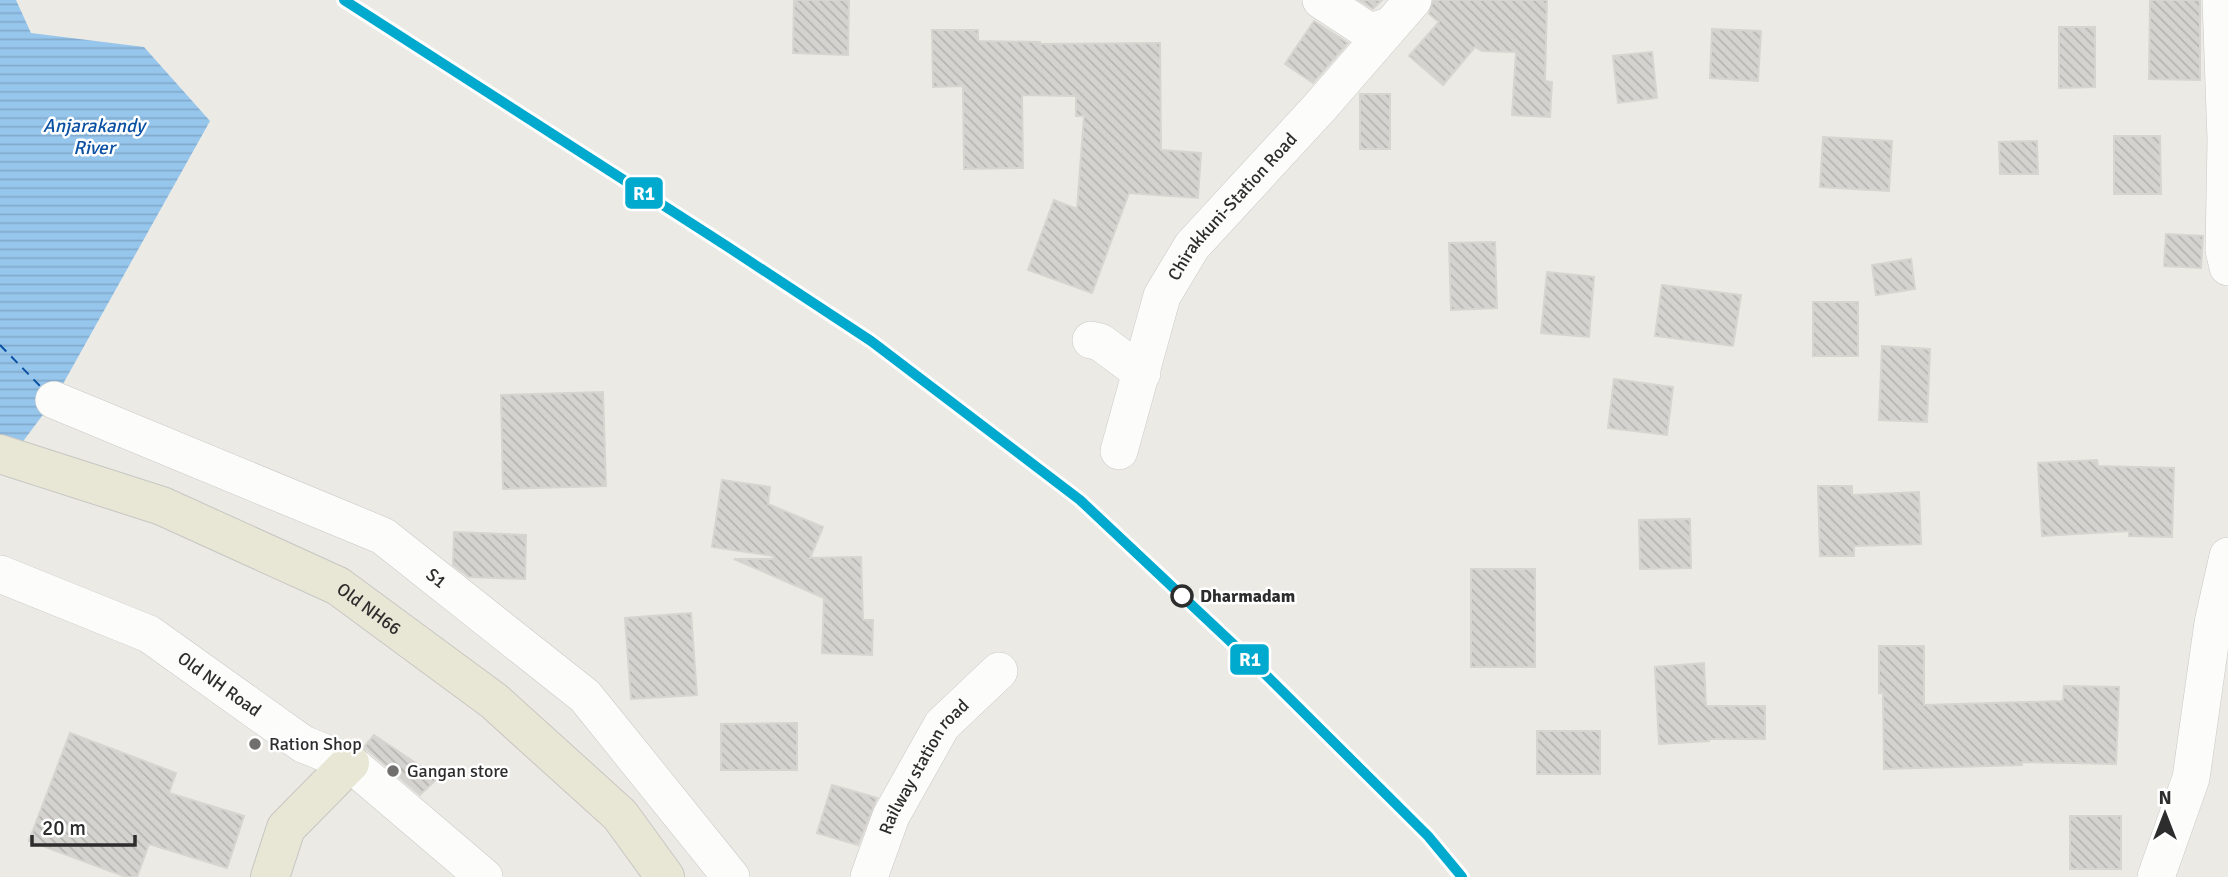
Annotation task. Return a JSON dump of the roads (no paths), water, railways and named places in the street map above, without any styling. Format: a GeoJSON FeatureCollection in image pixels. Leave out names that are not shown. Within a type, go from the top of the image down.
{"type":"FeatureCollection","features":[{"type":"Feature","properties":{"kind":"main road","name":"Old NH66"},"geometry":{"type":"LineString","coordinates":[[0,454],[162,506],[338,586],[494,701],[620,815],[665,877]]}},
{"type":"Feature","properties":{"kind":"main road"},"geometry":{"type":"LineString","coordinates":[[270,877],[286,828],[350,763]]}},
{"type":"Feature","properties":{"kind":"street"},"geometry":{"type":"LineString","coordinates":[[1321,0],[1370,32],[1401,13]]}},
{"type":"Feature","properties":{"kind":"street"},"geometry":{"type":"LineString","coordinates":[[2221,0],[2226,140],[2224,250],[2228,267]]}},
{"type":"Feature","properties":{"kind":"street","name":"Chirakkuni-Station Road"},"geometry":{"type":"LineString","coordinates":[[1119,451],[1162,296],[1192,246],[1320,107],[1401,13]]}},
{"type":"Feature","properties":{"kind":"street"},"geometry":{"type":"LineString","coordinates":[[1091,340],[1100,342],[1142,373]]}},
{"type":"Feature","properties":{"kind":"street","name":"S1"},"geometry":{"type":"LineString","coordinates":[[54,400],[383,536],[585,696],[732,877]]}},
{"type":"Feature","properties":{"kind":"street"},"geometry":{"type":"LineString","coordinates":[[2156,877],[2191,778],[2213,623],[2228,556]]}},
{"type":"Feature","properties":{"kind":"street","name":"Old NH Road"},"geometry":{"type":"LineString","coordinates":[[12,578],[149,634],[303,744],[350,763],[484,877]]}},
{"type":"Feature","properties":{"kind":"street","name":"Railway station road"},"geometry":{"type":"LineString","coordinates":[[869,877],[891,816],[942,724],[999,671]]}},
{"type":"Feature","properties":{"kind":"water","name":"Anjarakandy River"},"geometry":{"type":"Polygon","coordinates":[[[0,0],[16,0],[31,33],[144,47],[210,121],[54,400],[0,472],[0,0]]]}},
{"type":"Feature","properties":{"kind":"place","name":"Dharmadam"},"geometry":{"type":"Point","coordinates":[1182,596]}},
{"type":"Feature","properties":{"kind":"place","name":"Ration Shop"},"geometry":{"type":"Point","coordinates":[255,744]}},
{"type":"Feature","properties":{"kind":"place","name":"Gangan store"},"geometry":{"type":"Point","coordinates":[393,771]}}]}
